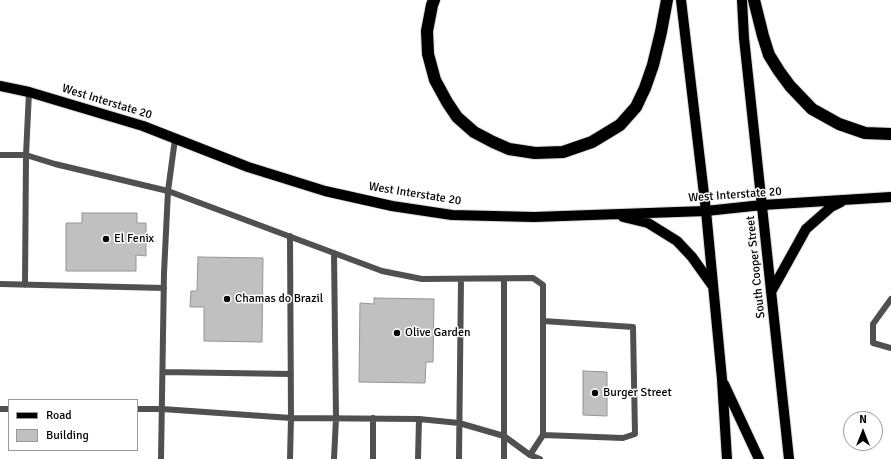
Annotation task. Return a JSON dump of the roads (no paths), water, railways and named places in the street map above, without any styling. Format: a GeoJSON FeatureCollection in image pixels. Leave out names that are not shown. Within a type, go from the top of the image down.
{"type":"FeatureCollection","features":[{"type":"Feature","properties":{"kind":"highway"},"geometry":{"type":"LineString","coordinates":[[434,0],[427,31],[428,54],[435,80],[457,117],[474,132],[493,142],[509,149],[535,153],[563,152],[592,142],[620,125],[636,107],[645,88],[653,65],[662,32],[667,0]]}},
{"type":"Feature","properties":{"kind":"highway"},"geometry":{"type":"LineString","coordinates":[[754,0],[769,55],[790,86],[812,109],[839,124],[865,133],[891,134]]}},
{"type":"Feature","properties":{"kind":"main road"},"geometry":{"type":"LineString","coordinates":[[681,0],[706,211],[722,379],[727,459]]}},
{"type":"Feature","properties":{"kind":"main road","name":"South Cooper Street"},"geometry":{"type":"LineString","coordinates":[[742,0],[744,38],[790,459]]}},
{"type":"Feature","properties":{"kind":"main road","name":"West Interstate 20"},"geometry":{"type":"LineString","coordinates":[[0,86],[29,92],[143,126],[248,166],[325,191],[392,206],[452,215],[534,217],[706,211],[762,205],[891,197]]}},
{"type":"Feature","properties":{"kind":"main road"},"geometry":{"type":"LineString","coordinates":[[771,292],[806,229],[831,207],[847,200]]}},
{"type":"Feature","properties":{"kind":"main road"},"geometry":{"type":"LineString","coordinates":[[609,214],[648,223],[677,241],[709,279],[713,289]]}},
{"type":"Feature","properties":{"kind":"main road"},"geometry":{"type":"LineString","coordinates":[[722,379],[759,459]]}},
{"type":"Feature","properties":{"kind":"lane"},"geometry":{"type":"LineString","coordinates":[[25,285],[26,155],[29,92]]}},
{"type":"Feature","properties":{"kind":"lane"},"geometry":{"type":"LineString","coordinates":[[161,459],[164,288],[168,191],[175,139]]}},
{"type":"Feature","properties":{"kind":"lane"},"geometry":{"type":"LineString","coordinates":[[0,155],[26,155],[55,164],[168,191],[382,271],[422,279],[533,278],[543,285],[543,435],[530,455]]}},
{"type":"Feature","properties":{"kind":"lane"},"geometry":{"type":"LineString","coordinates":[[290,236],[290,459]]}},
{"type":"Feature","properties":{"kind":"lane"},"geometry":{"type":"LineString","coordinates":[[334,253],[336,418],[334,459]]}},
{"type":"Feature","properties":{"kind":"lane"},"geometry":{"type":"LineString","coordinates":[[459,459],[461,279]]}},
{"type":"Feature","properties":{"kind":"lane"},"geometry":{"type":"LineString","coordinates":[[504,279],[504,459]]}},
{"type":"Feature","properties":{"kind":"lane"},"geometry":{"type":"LineString","coordinates":[[0,284],[164,288]]}},
{"type":"Feature","properties":{"kind":"lane"},"geometry":{"type":"LineString","coordinates":[[891,299],[873,324],[873,343],[891,348]]}},
{"type":"Feature","properties":{"kind":"lane"},"geometry":{"type":"LineString","coordinates":[[543,321],[633,327],[635,434],[623,438],[543,435]]}},
{"type":"Feature","properties":{"kind":"lane"},"geometry":{"type":"LineString","coordinates":[[163,372],[291,374]]}},
{"type":"Feature","properties":{"kind":"lane"},"geometry":{"type":"LineString","coordinates":[[138,409],[162,409],[291,418],[419,419],[459,423],[504,436],[530,455],[540,459]]}},
{"type":"Feature","properties":{"kind":"lane"},"geometry":{"type":"LineString","coordinates":[[373,418],[374,459]]}},
{"type":"Feature","properties":{"kind":"lane"},"geometry":{"type":"LineString","coordinates":[[418,459],[419,419]]}},
{"type":"Feature","properties":{"kind":"place","name":"El Fenix"},"geometry":{"type":"Point","coordinates":[106,239]}},
{"type":"Feature","properties":{"kind":"place","name":"Chamas do Brazil"},"geometry":{"type":"Point","coordinates":[227,299]}},
{"type":"Feature","properties":{"kind":"place","name":"Olive Garden"},"geometry":{"type":"Point","coordinates":[397,333]}},
{"type":"Feature","properties":{"kind":"place","name":"Burger Street"},"geometry":{"type":"Point","coordinates":[595,393]}}]}
